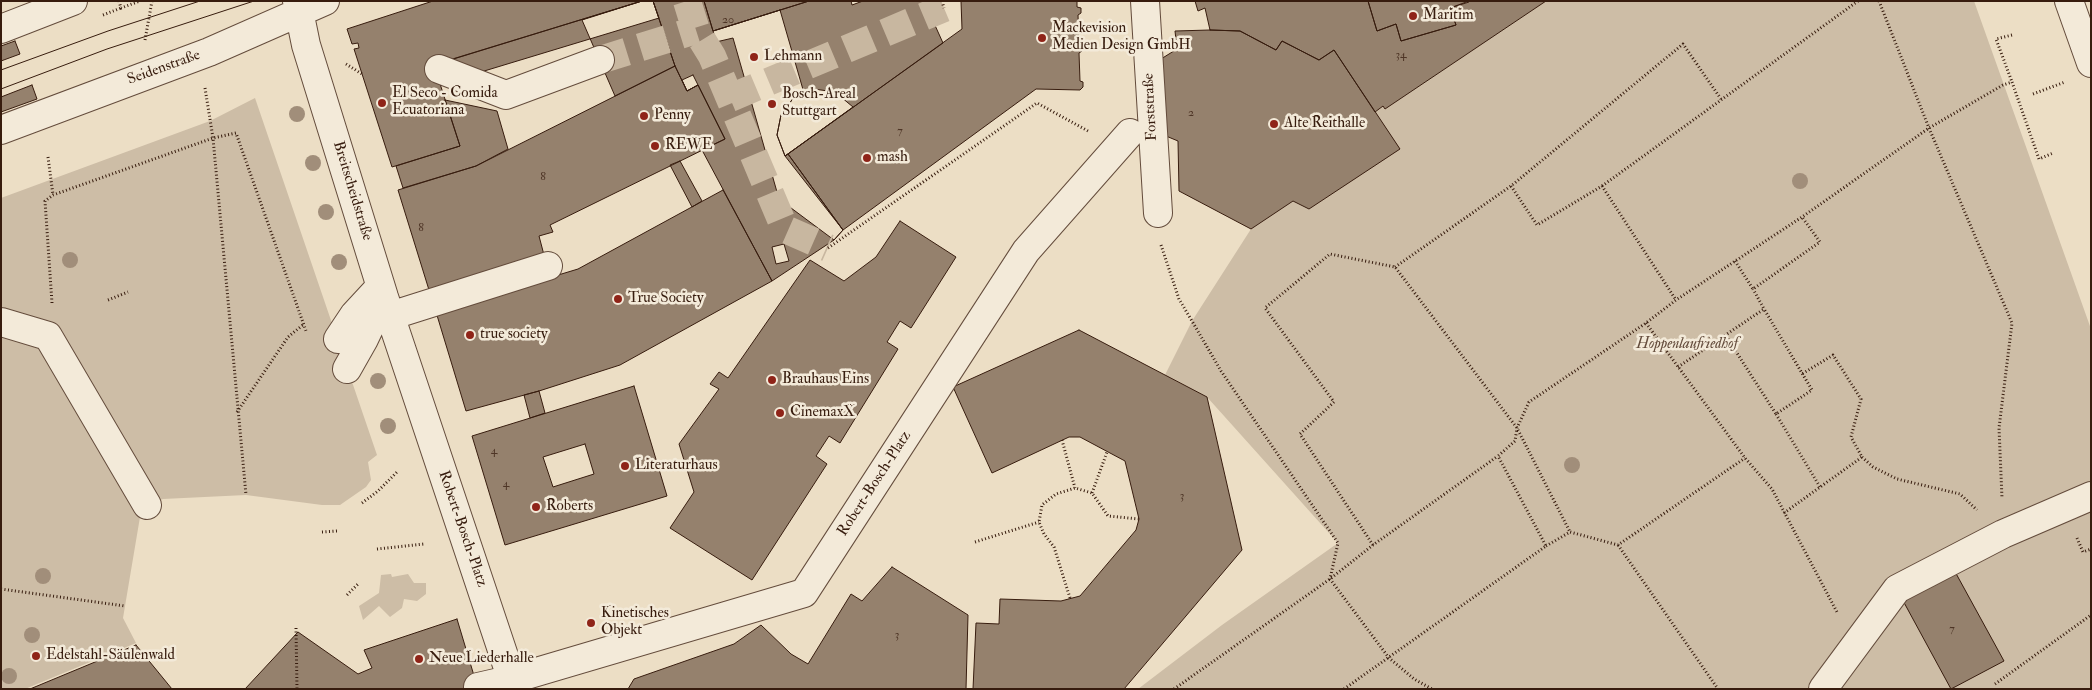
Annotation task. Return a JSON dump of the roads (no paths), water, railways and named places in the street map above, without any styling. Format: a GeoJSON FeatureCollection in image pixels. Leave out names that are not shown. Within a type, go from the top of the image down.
{"type":"FeatureCollection","features":[{"type":"Feature","properties":{"kind":"street"},"geometry":{"type":"LineString","coordinates":[[1,29],[73,1]]}},
{"type":"Feature","properties":{"kind":"street","name":"Seidenstraße"},"geometry":{"type":"LineString","coordinates":[[1,130],[209,52],[298,7],[325,1]]}},
{"type":"Feature","properties":{"kind":"street","name":"Forststraße"},"geometry":{"type":"LineString","coordinates":[[1145,1],[1158,213]]}},
{"type":"Feature","properties":{"kind":"street"},"geometry":{"type":"LineString","coordinates":[[2069,1],[2082,71]]}},
{"type":"Feature","properties":{"kind":"street","name":"Breitscheidstraße"},"geometry":{"type":"LineString","coordinates":[[298,7],[306,45],[411,379]]}},
{"type":"Feature","properties":{"kind":"street"},"geometry":{"type":"LineString","coordinates":[[439,69],[506,94],[600,60]]}},
{"type":"Feature","properties":{"kind":"street","name":"Robert-Bosch-Platz"},"geometry":{"type":"LineString","coordinates":[[478,687],[514,684],[804,594],[1026,251],[1124,141]]}},
{"type":"Feature","properties":{"kind":"street"},"geometry":{"type":"LineString","coordinates":[[341,339],[385,300],[548,266]]}},
{"type":"Feature","properties":{"kind":"street"},"geometry":{"type":"LineString","coordinates":[[1,322],[48,336],[147,505]]}},
{"type":"Feature","properties":{"kind":"street","name":"Robert-Bosch-Platz"},"geometry":{"type":"LineString","coordinates":[[411,379],[514,684]]}},
{"type":"Feature","properties":{"kind":"street"},"geometry":{"type":"LineString","coordinates":[[1823,689],[1897,588],[2004,534],[2091,496]]}},
{"type":"Feature","properties":{"kind":"tunnel"},"geometry":{"type":"LineString","coordinates":[[687,1],[696,30],[712,56],[785,229],[828,248]]}},
{"type":"Feature","properties":{"kind":"tunnel"},"geometry":{"type":"LineString","coordinates":[[730,98],[944,8]]}},
{"type":"Feature","properties":{"kind":"tunnel"},"geometry":{"type":"LineString","coordinates":[[600,60],[696,30]]}},
{"type":"Feature","properties":{"kind":"tram line"},"geometry":{"type":"LineString","coordinates":[[1,70],[108,31],[200,1]]}},
{"type":"Feature","properties":{"kind":"tram line"},"geometry":{"type":"LineString","coordinates":[[1,89],[107,49],[254,1]]}},
{"type":"Feature","properties":{"kind":"place","name":"Maritim"},"geometry":{"type":"Point","coordinates":[1413,16]}},
{"type":"Feature","properties":{"kind":"place","name":"Mackevision Medien Design GmbH"},"geometry":{"type":"Point","coordinates":[1042,38]}},
{"type":"Feature","properties":{"kind":"place","name":"Lehmann"},"geometry":{"type":"Point","coordinates":[754,57]}},
{"type":"Feature","properties":{"kind":"place","name":"El Seco - Comida Ecuatoriana"},"geometry":{"type":"Point","coordinates":[382,103]}},
{"type":"Feature","properties":{"kind":"place","name":"Bosch-Areal Stuttgart"},"geometry":{"type":"Point","coordinates":[772,104]}},
{"type":"Feature","properties":{"kind":"place","name":"Penny"},"geometry":{"type":"Point","coordinates":[644,116]}},
{"type":"Feature","properties":{"kind":"place","name":"Alte Reithalle"},"geometry":{"type":"Point","coordinates":[1274,124]}},
{"type":"Feature","properties":{"kind":"place","name":"REWE"},"geometry":{"type":"Point","coordinates":[655,146]}},
{"type":"Feature","properties":{"kind":"place","name":"mash"},"geometry":{"type":"Point","coordinates":[867,158]}},
{"type":"Feature","properties":{"kind":"place","name":"True Society"},"geometry":{"type":"Point","coordinates":[618,299]}},
{"type":"Feature","properties":{"kind":"place","name":"true society"},"geometry":{"type":"Point","coordinates":[470,335]}},
{"type":"Feature","properties":{"kind":"place","name":"Brauhaus Eins"},"geometry":{"type":"Point","coordinates":[772,380]}},
{"type":"Feature","properties":{"kind":"place","name":"CinemaxX"},"geometry":{"type":"Point","coordinates":[780,413]}},
{"type":"Feature","properties":{"kind":"place","name":"Literaturhaus"},"geometry":{"type":"Point","coordinates":[625,466]}},
{"type":"Feature","properties":{"kind":"place","name":"Roberts"},"geometry":{"type":"Point","coordinates":[536,507]}},
{"type":"Feature","properties":{"kind":"place","name":"Kinetisches Objekt"},"geometry":{"type":"Point","coordinates":[591,623]}},
{"type":"Feature","properties":{"kind":"place","name":"Edelstahl-Säulenwald"},"geometry":{"type":"Point","coordinates":[36,656]}},
{"type":"Feature","properties":{"kind":"place","name":"Neue Liederhalle"},"geometry":{"type":"Point","coordinates":[419,659]}},
{"type":"Feature","properties":{"kind":"park label","name":"Hoppenlaufriedhof"},"geometry":{"type":"Point","coordinates":[1687,345]}}]}
